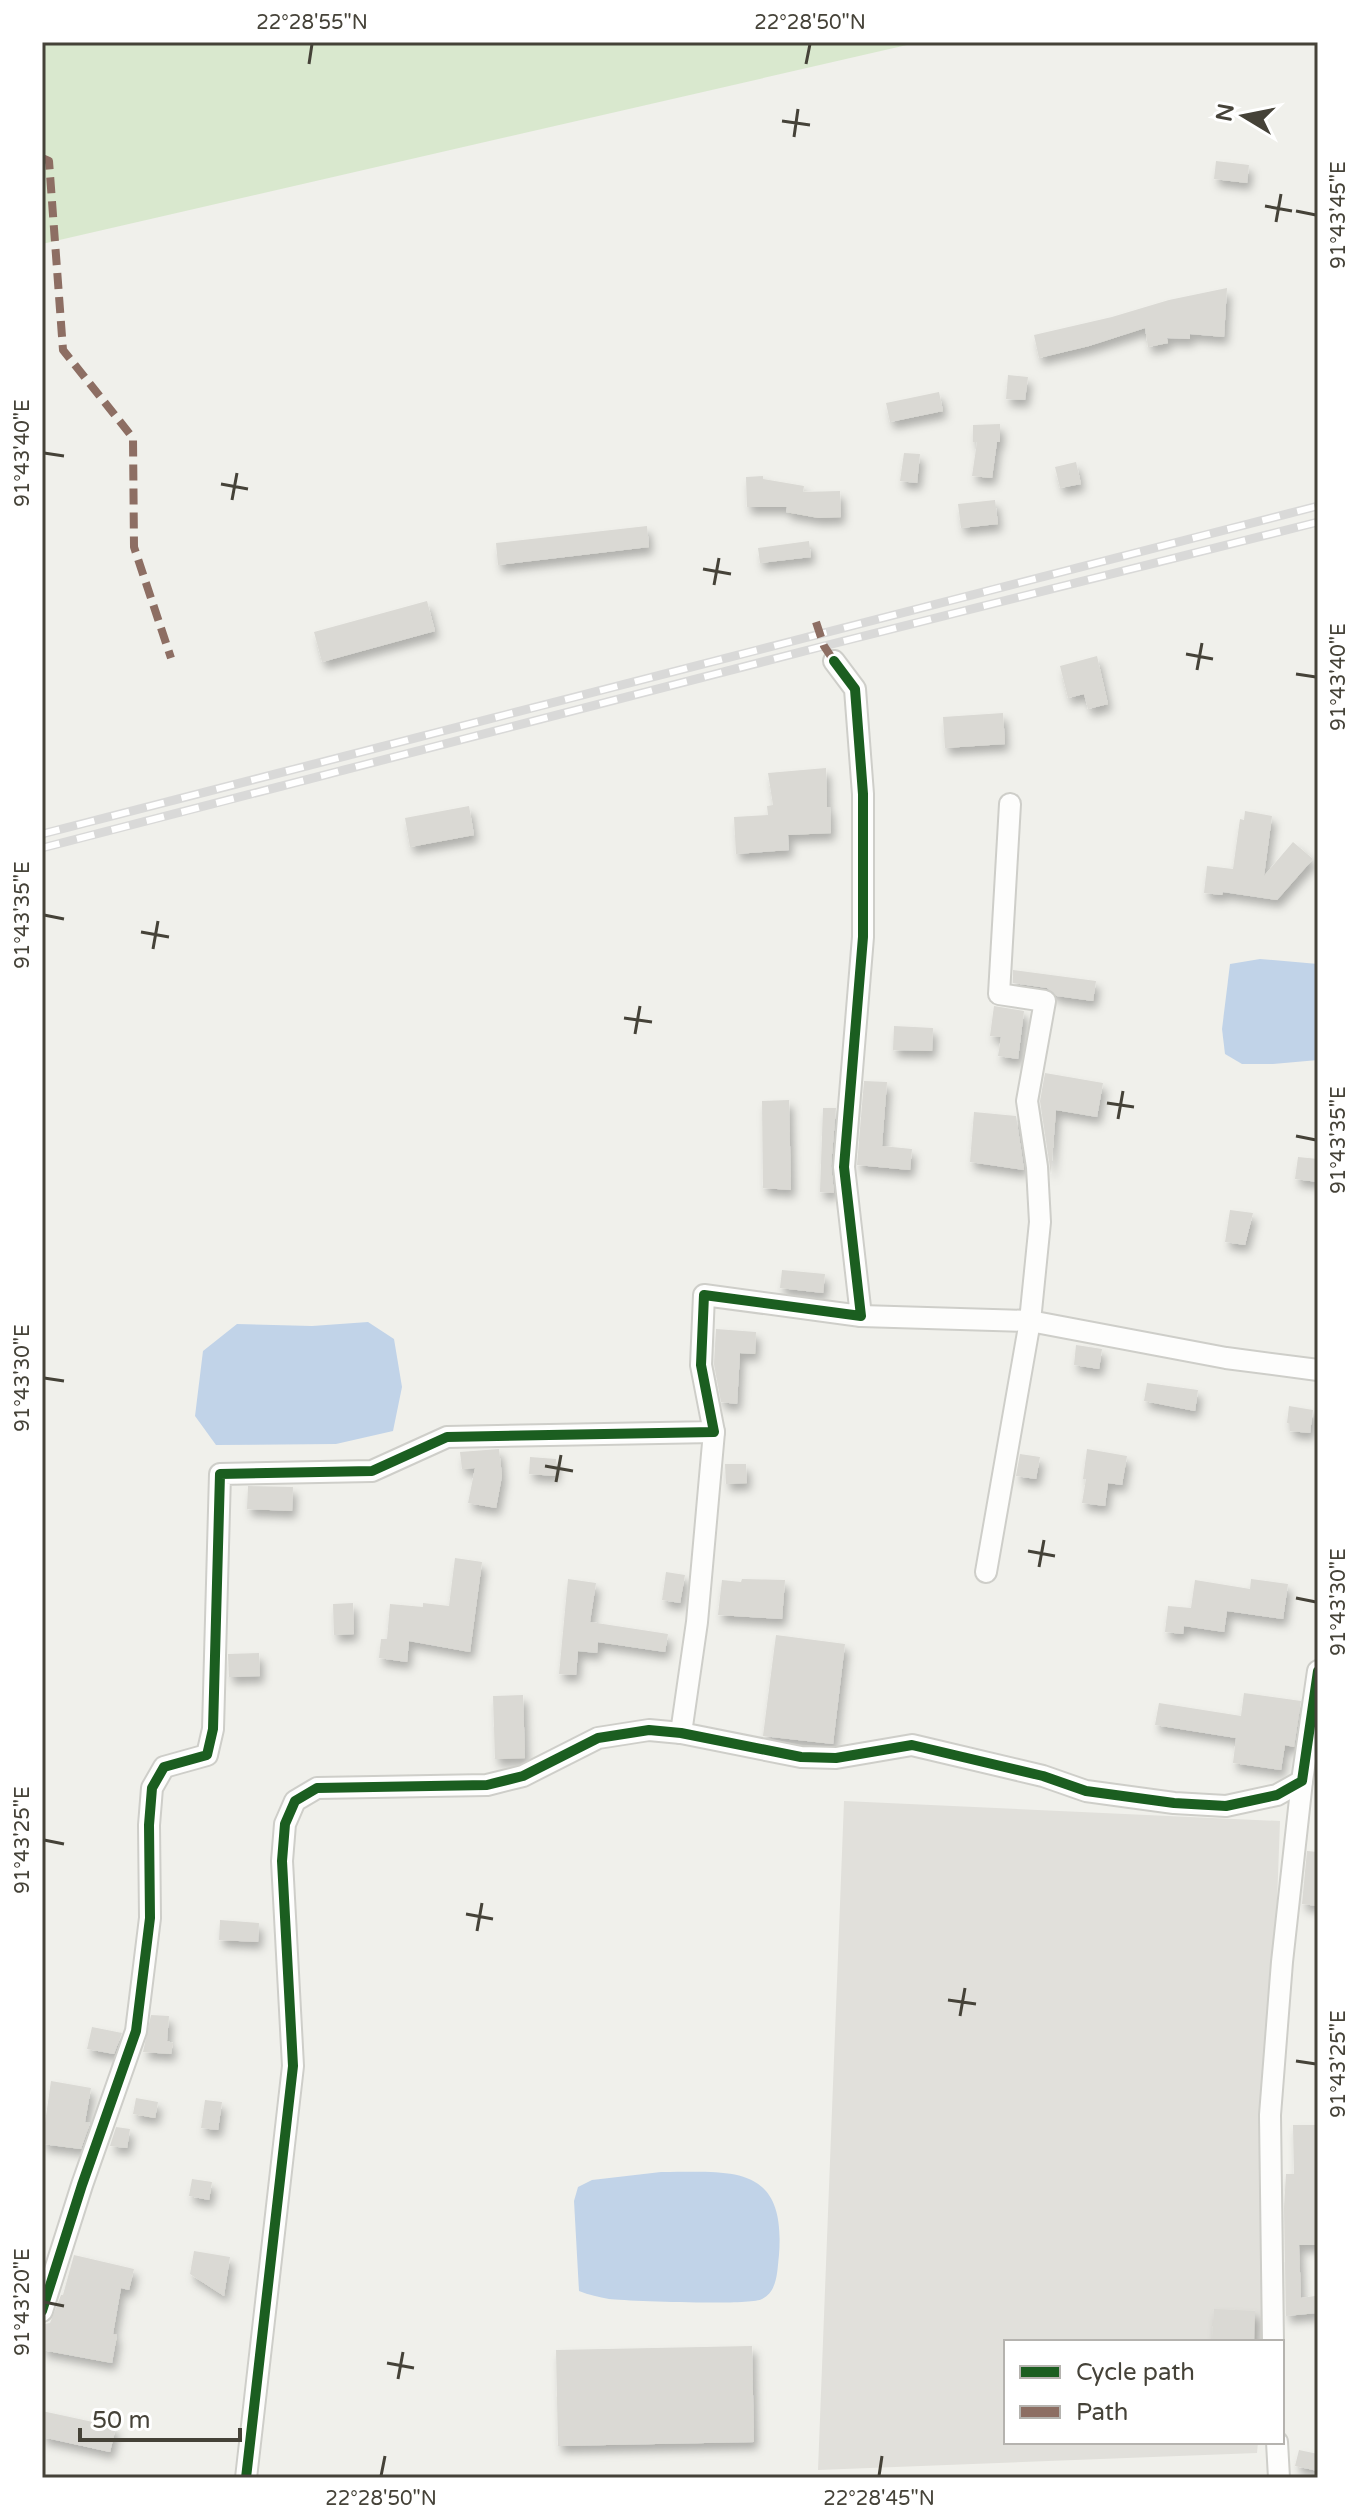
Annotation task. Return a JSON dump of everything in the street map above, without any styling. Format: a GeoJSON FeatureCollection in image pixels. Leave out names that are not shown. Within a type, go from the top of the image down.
{"type":"FeatureCollection","features":[{"type":"Feature","properties":{"kind":"street"},"geometry":{"type":"LineString","coordinates":[[834,661],[855,689],[863,794],[863,937],[844,1167],[861,1316]]}},
{"type":"Feature","properties":{"kind":"street"},"geometry":{"type":"LineString","coordinates":[[986,1572],[1030,1321],[1040,1222],[1037,1167],[1027,1101],[1045,1001],[999,994],[1010,804]]}},
{"type":"Feature","properties":{"kind":"street"},"geometry":{"type":"LineString","coordinates":[[681,1733],[697,1622],[714,1432],[701,1365],[704,1295],[861,1316],[1030,1321],[1226,1358],[1318,1370]]}},
{"type":"Feature","properties":{"kind":"street"},"geometry":{"type":"LineString","coordinates":[[42,2311],[136,2031],[150,1918],[149,1825],[152,1788],[164,1767],[207,1755],[213,1729],[220,1474],[372,1471],[447,1437],[714,1432]]}},
{"type":"Feature","properties":{"kind":"street"},"geometry":{"type":"LineString","coordinates":[[1273,2340],[1270,2115],[1285,1934],[1318,1671]]}},
{"type":"Feature","properties":{"kind":"street"},"geometry":{"type":"LineString","coordinates":[[246,2478],[293,2066],[282,1861],[285,1824],[295,1801],[317,1788],[487,1785],[523,1776],[598,1738],[649,1730],[681,1733],[801,1757],[836,1758],[912,1745],[1043,1776],[1086,1791],[1174,1803],[1226,1806],[1277,1795],[1302,1781]]}},
{"type":"Feature","properties":{"kind":"street"},"geometry":{"type":"LineString","coordinates":[[1277,2444],[1279,2478]]}},
{"type":"Feature","properties":{"kind":"shaded area"},"geometry":{"type":"Polygon","coordinates":[[[844,1801],[1280,1821],[1261,2340],[1004,2340],[1004,2444],[1258,2444],[1257,2453],[818,2470],[844,1801]]]}},
{"type":"Feature","properties":{"kind":"green space"},"geometry":{"type":"Polygon","coordinates":[[[42,42],[920,42],[42,244],[42,42]]]}},
{"type":"Feature","properties":{"kind":"water"},"geometry":{"type":"Polygon","coordinates":[[[1260,959],[1318,964],[1318,1060],[1242,1064],[1225,1054],[1222,1029],[1230,964],[1260,959]]]}},
{"type":"Feature","properties":{"kind":"water"},"geometry":{"type":"Polygon","coordinates":[[[368,1322],[394,1339],[402,1387],[393,1431],[336,1444],[216,1445],[195,1416],[203,1351],[237,1324],[312,1326],[368,1322]]]}},
{"type":"Feature","properties":{"kind":"water"},"geometry":{"type":"Polygon","coordinates":[[[661,2172],[731,2174],[749,2179],[763,2188],[774,2203],[779,2225],[777,2274],[774,2286],[767,2295],[753,2301],[688,2302],[609,2299],[579,2291],[574,2201],[578,2187],[592,2180],[661,2172]]]}},
{"type":"Feature","properties":{"kind":"building"},"geometry":{"type":"Polygon","coordinates":[[[1216,161],[1249,165],[1247,183],[1214,179],[1216,161]]]}},
{"type":"Feature","properties":{"kind":"building"},"geometry":{"type":"Polygon","coordinates":[[[1227,288],[1224,337],[1190,334],[1190,339],[1167,338],[1168,343],[1148,347],[1145,328],[1039,358],[1034,335],[1227,288]]]}},
{"type":"Feature","properties":{"kind":"building"},"geometry":{"type":"Polygon","coordinates":[[[1008,375],[1028,377],[1025,400],[1006,399],[1008,375]]]}},
{"type":"Feature","properties":{"kind":"building"},"geometry":{"type":"Polygon","coordinates":[[[939,392],[943,411],[890,422],[886,403],[939,392]]]}},
{"type":"Feature","properties":{"kind":"building"},"geometry":{"type":"Polygon","coordinates":[[[1000,424],[1000,442],[997,442],[992,478],[972,476],[977,442],[973,442],[973,425],[1000,424]]]}},
{"type":"Feature","properties":{"kind":"building"},"geometry":{"type":"Polygon","coordinates":[[[904,453],[920,454],[917,483],[900,481],[904,453]]]}},
{"type":"Feature","properties":{"kind":"building"},"geometry":{"type":"Polygon","coordinates":[[[1076,462],[1081,484],[1060,488],[1055,467],[1076,462]]]}},
{"type":"Feature","properties":{"kind":"building"},"geometry":{"type":"Polygon","coordinates":[[[763,476],[763,479],[804,486],[803,492],[840,491],[841,517],[819,518],[786,512],[787,507],[747,507],[746,477],[763,476]]]}},
{"type":"Feature","properties":{"kind":"building"},"geometry":{"type":"Polygon","coordinates":[[[995,500],[998,524],[961,528],[958,504],[995,500]]]}},
{"type":"Feature","properties":{"kind":"building"},"geometry":{"type":"Polygon","coordinates":[[[647,526],[649,547],[498,565],[496,543],[647,526]]]}},
{"type":"Feature","properties":{"kind":"building"},"geometry":{"type":"Polygon","coordinates":[[[809,541],[811,557],[760,563],[758,548],[809,541]]]}},
{"type":"Feature","properties":{"kind":"building"},"geometry":{"type":"Polygon","coordinates":[[[427,601],[435,631],[322,662],[314,632],[427,601]]]}},
{"type":"Feature","properties":{"kind":"building"},"geometry":{"type":"Polygon","coordinates":[[[1097,656],[1108,704],[1088,709],[1084,694],[1068,698],[1060,666],[1097,656]]]}},
{"type":"Feature","properties":{"kind":"building"},"geometry":{"type":"Polygon","coordinates":[[[1003,713],[1005,744],[945,748],[943,717],[1003,713]]]}},
{"type":"Feature","properties":{"kind":"building"},"geometry":{"type":"Polygon","coordinates":[[[826,768],[831,833],[788,835],[789,850],[736,854],[734,817],[768,815],[767,806],[773,805],[768,773],[826,768]]]}},
{"type":"Feature","properties":{"kind":"building"},"geometry":{"type":"Polygon","coordinates":[[[469,806],[474,835],[410,847],[405,818],[469,806]]]}},
{"type":"Feature","properties":{"kind":"building"},"geometry":{"type":"Polygon","coordinates":[[[1245,811],[1272,816],[1264,876],[1293,842],[1313,859],[1277,900],[1223,892],[1222,895],[1204,893],[1207,866],[1233,869],[1240,819],[1244,820],[1245,811]]]}},
{"type":"Feature","properties":{"kind":"building"},"geometry":{"type":"Polygon","coordinates":[[[1013,970],[1096,981],[1093,1001],[1057,996],[1047,988],[1013,983],[1013,970]]]}},
{"type":"Feature","properties":{"kind":"building"},"geometry":{"type":"Polygon","coordinates":[[[994,1006],[1024,1011],[1018,1059],[998,1056],[1001,1037],[990,1036],[994,1006]]]}},
{"type":"Feature","properties":{"kind":"building"},"geometry":{"type":"Polygon","coordinates":[[[894,1026],[933,1028],[932,1051],[893,1050],[894,1026]]]}},
{"type":"Feature","properties":{"kind":"building"},"geometry":{"type":"Polygon","coordinates":[[[1045,1073],[1103,1083],[1097,1117],[1056,1110],[1051,1174],[1040,1101],[1045,1073]]]}},
{"type":"Feature","properties":{"kind":"building"},"geometry":{"type":"Polygon","coordinates":[[[864,1081],[887,1082],[882,1146],[912,1149],[910,1170],[857,1165],[864,1081]]]}},
{"type":"Feature","properties":{"kind":"building"},"geometry":{"type":"Polygon","coordinates":[[[789,1100],[791,1190],[763,1188],[762,1101],[789,1100]]]}},
{"type":"Feature","properties":{"kind":"building"},"geometry":{"type":"Polygon","coordinates":[[[823,1108],[836,1108],[831,1166],[834,1193],[820,1192],[823,1108]]]}},
{"type":"Feature","properties":{"kind":"building"},"geometry":{"type":"Polygon","coordinates":[[[974,1112],[1016,1116],[1024,1170],[970,1162],[974,1112]]]}},
{"type":"Feature","properties":{"kind":"building"},"geometry":{"type":"Polygon","coordinates":[[[1298,1157],[1318,1159],[1318,1182],[1295,1179],[1298,1157]]]}},
{"type":"Feature","properties":{"kind":"building"},"geometry":{"type":"Polygon","coordinates":[[[1230,1210],[1253,1213],[1245,1245],[1225,1242],[1230,1210]]]}},
{"type":"Feature","properties":{"kind":"building"},"geometry":{"type":"Polygon","coordinates":[[[782,1270],[825,1274],[823,1293],[780,1288],[782,1270]]]}},
{"type":"Feature","properties":{"kind":"building"},"geometry":{"type":"Polygon","coordinates":[[[716,1329],[756,1332],[755,1354],[740,1353],[737,1404],[721,1402],[714,1364],[716,1329]]]}},
{"type":"Feature","properties":{"kind":"building"},"geometry":{"type":"Polygon","coordinates":[[[1076,1345],[1102,1349],[1099,1369],[1074,1365],[1076,1345]]]}},
{"type":"Feature","properties":{"kind":"building"},"geometry":{"type":"Polygon","coordinates":[[[1147,1383],[1198,1390],[1195,1411],[1144,1401],[1147,1383]]]}},
{"type":"Feature","properties":{"kind":"building"},"geometry":{"type":"Polygon","coordinates":[[[1289,1406],[1313,1410],[1310,1433],[1290,1431],[1290,1424],[1287,1423],[1289,1406]]]}},
{"type":"Feature","properties":{"kind":"building"},"geometry":{"type":"Polygon","coordinates":[[[499,1449],[502,1476],[496,1508],[468,1503],[475,1468],[462,1469],[460,1452],[499,1449]]]}},
{"type":"Feature","properties":{"kind":"building"},"geometry":{"type":"Polygon","coordinates":[[[1087,1449],[1127,1456],[1122,1485],[1108,1483],[1105,1506],[1082,1503],[1087,1449]]]}},
{"type":"Feature","properties":{"kind":"building"},"geometry":{"type":"Polygon","coordinates":[[[1020,1454],[1040,1457],[1036,1479],[1016,1476],[1020,1454]]]}},
{"type":"Feature","properties":{"kind":"building"},"geometry":{"type":"Polygon","coordinates":[[[530,1457],[556,1459],[555,1476],[529,1474],[530,1457]]]}},
{"type":"Feature","properties":{"kind":"building"},"geometry":{"type":"Polygon","coordinates":[[[725,1464],[746,1464],[747,1483],[726,1484],[725,1464]]]}},
{"type":"Feature","properties":{"kind":"building"},"geometry":{"type":"Polygon","coordinates":[[[248,1486],[293,1487],[292,1511],[247,1509],[248,1486]]]}},
{"type":"Feature","properties":{"kind":"building"},"geometry":{"type":"Polygon","coordinates":[[[455,1558],[482,1562],[470,1652],[409,1641],[407,1662],[379,1658],[381,1639],[387,1639],[390,1604],[449,1606],[455,1558]]]}},
{"type":"Feature","properties":{"kind":"building"},"geometry":{"type":"Polygon","coordinates":[[[666,1572],[685,1575],[680,1603],[662,1600],[666,1572]]]}},
{"type":"Feature","properties":{"kind":"building"},"geometry":{"type":"Polygon","coordinates":[[[568,1579],[596,1583],[590,1622],[668,1634],[665,1652],[598,1642],[597,1653],[578,1651],[576,1675],[559,1674],[568,1579]]]}},
{"type":"Feature","properties":{"kind":"building"},"geometry":{"type":"Polygon","coordinates":[[[742,1579],[785,1580],[782,1619],[718,1615],[722,1580],[741,1582],[742,1579]]]}},
{"type":"Feature","properties":{"kind":"building"},"geometry":{"type":"Polygon","coordinates":[[[1251,1579],[1288,1584],[1283,1619],[1227,1611],[1224,1632],[1184,1626],[1183,1634],[1165,1632],[1168,1606],[1191,1608],[1195,1580],[1250,1589],[1251,1579]]]}},
{"type":"Feature","properties":{"kind":"building"},"geometry":{"type":"Polygon","coordinates":[[[353,1603],[354,1634],[334,1635],[333,1604],[353,1603]]]}},
{"type":"Feature","properties":{"kind":"building"},"geometry":{"type":"Polygon","coordinates":[[[776,1635],[845,1644],[833,1744],[763,1736],[776,1635]]]}},
{"type":"Feature","properties":{"kind":"building"},"geometry":{"type":"Polygon","coordinates":[[[259,1653],[260,1676],[229,1677],[228,1654],[259,1653]]]}},
{"type":"Feature","properties":{"kind":"building"},"geometry":{"type":"Polygon","coordinates":[[[1244,1693],[1301,1701],[1294,1747],[1285,1745],[1281,1770],[1233,1763],[1236,1738],[1155,1725],[1159,1703],[1241,1716],[1244,1693]]]}},
{"type":"Feature","properties":{"kind":"building"},"geometry":{"type":"Polygon","coordinates":[[[523,1695],[525,1758],[495,1759],[493,1696],[523,1695]]]}},
{"type":"Feature","properties":{"kind":"building"},"geometry":{"type":"Polygon","coordinates":[[[1307,1851],[1318,1852],[1318,1906],[1302,1904],[1307,1851]]]}},
{"type":"Feature","properties":{"kind":"building"},"geometry":{"type":"Polygon","coordinates":[[[220,1920],[259,1923],[258,1942],[219,1940],[220,1920]]]}},
{"type":"Feature","properties":{"kind":"building"},"geometry":{"type":"Polygon","coordinates":[[[151,2015],[169,2016],[167,2041],[173,2043],[171,2054],[143,2052],[151,2015]]]}},
{"type":"Feature","properties":{"kind":"building"},"geometry":{"type":"Polygon","coordinates":[[[92,2027],[122,2033],[114,2054],[87,2049],[92,2027]]]}},
{"type":"Feature","properties":{"kind":"building"},"geometry":{"type":"Polygon","coordinates":[[[51,2081],[91,2088],[85,2122],[90,2123],[81,2149],[42,2144],[51,2081]]]}},
{"type":"Feature","properties":{"kind":"building"},"geometry":{"type":"Polygon","coordinates":[[[136,2098],[158,2102],[155,2118],[133,2114],[136,2098]]]}},
{"type":"Feature","properties":{"kind":"building"},"geometry":{"type":"Polygon","coordinates":[[[205,2100],[222,2102],[218,2130],[201,2128],[205,2100]]]}},
{"type":"Feature","properties":{"kind":"building"},"geometry":{"type":"Polygon","coordinates":[[[1293,2125],[1318,2125],[1318,2245],[1299,2245],[1301,2298],[1315,2296],[1317,2313],[1286,2316],[1284,2208],[1286,2174],[1294,2174],[1293,2125]]]}},
{"type":"Feature","properties":{"kind":"building"},"geometry":{"type":"Polygon","coordinates":[[[116,2127],[130,2129],[127,2148],[110,2146],[116,2127]]]}},
{"type":"Feature","properties":{"kind":"building"},"geometry":{"type":"Polygon","coordinates":[[[192,2179],[212,2182],[209,2200],[189,2196],[192,2179]]]}},
{"type":"Feature","properties":{"kind":"building"},"geometry":{"type":"Polygon","coordinates":[[[194,2251],[230,2257],[224,2296],[190,2274],[194,2251]]]}},
{"type":"Feature","properties":{"kind":"building"},"geometry":{"type":"Polygon","coordinates":[[[74,2255],[134,2269],[129,2290],[121,2288],[113,2334],[117,2335],[112,2363],[42,2350],[44,2324],[50,2323],[63,2295],[74,2255]]]}},
{"type":"Feature","properties":{"kind":"building"},"geometry":{"type":"Polygon","coordinates":[[[1214,2309],[1255,2311],[1254,2340],[1212,2340],[1214,2309]]]}},
{"type":"Feature","properties":{"kind":"building"},"geometry":{"type":"Polygon","coordinates":[[[752,2346],[754,2442],[558,2446],[556,2350],[752,2346]]]}},
{"type":"Feature","properties":{"kind":"building"},"geometry":{"type":"Polygon","coordinates":[[[42,2411],[116,2427],[110,2452],[42,2437],[42,2411]]]}},
{"type":"Feature","properties":{"kind":"building"},"geometry":{"type":"Polygon","coordinates":[[[1299,2450],[1318,2454],[1318,2471],[1295,2466],[1299,2450]]]}},
{"type":"Feature","properties":{"kind":"railway"},"geometry":{"type":"LineString","coordinates":[[42,834],[1318,506]]}},
{"type":"Feature","properties":{"kind":"railway"},"geometry":{"type":"LineString","coordinates":[[42,848],[1318,522]]}},
{"type":"Feature","properties":{"kind":"marked path"},"geometry":{"type":"LineString","coordinates":[[42,158],[49,161],[63,350],[133,438],[134,547],[171,658]]}},
{"type":"Feature","properties":{"kind":"marked path"},"geometry":{"type":"LineString","coordinates":[[816,622],[824,646],[834,661]]}},
{"type":"Feature","properties":{"kind":"cycle path"},"geometry":{"type":"LineString","coordinates":[[42,2311],[136,2031],[150,1918],[149,1825],[152,1788],[164,1767],[207,1755],[213,1729],[220,1474],[372,1471],[447,1437],[714,1432],[701,1365],[704,1295],[861,1316],[844,1167],[863,937],[863,794],[855,689],[834,661]]}},
{"type":"Feature","properties":{"kind":"cycle path"},"geometry":{"type":"LineString","coordinates":[[246,2478],[293,2066],[282,1861],[285,1824],[295,1801],[317,1788],[487,1785],[523,1776],[598,1738],[649,1730],[681,1733],[801,1757],[836,1758],[912,1745],[1043,1776],[1086,1791],[1174,1803],[1226,1806],[1277,1795],[1302,1781],[1318,1671]]}}]}
